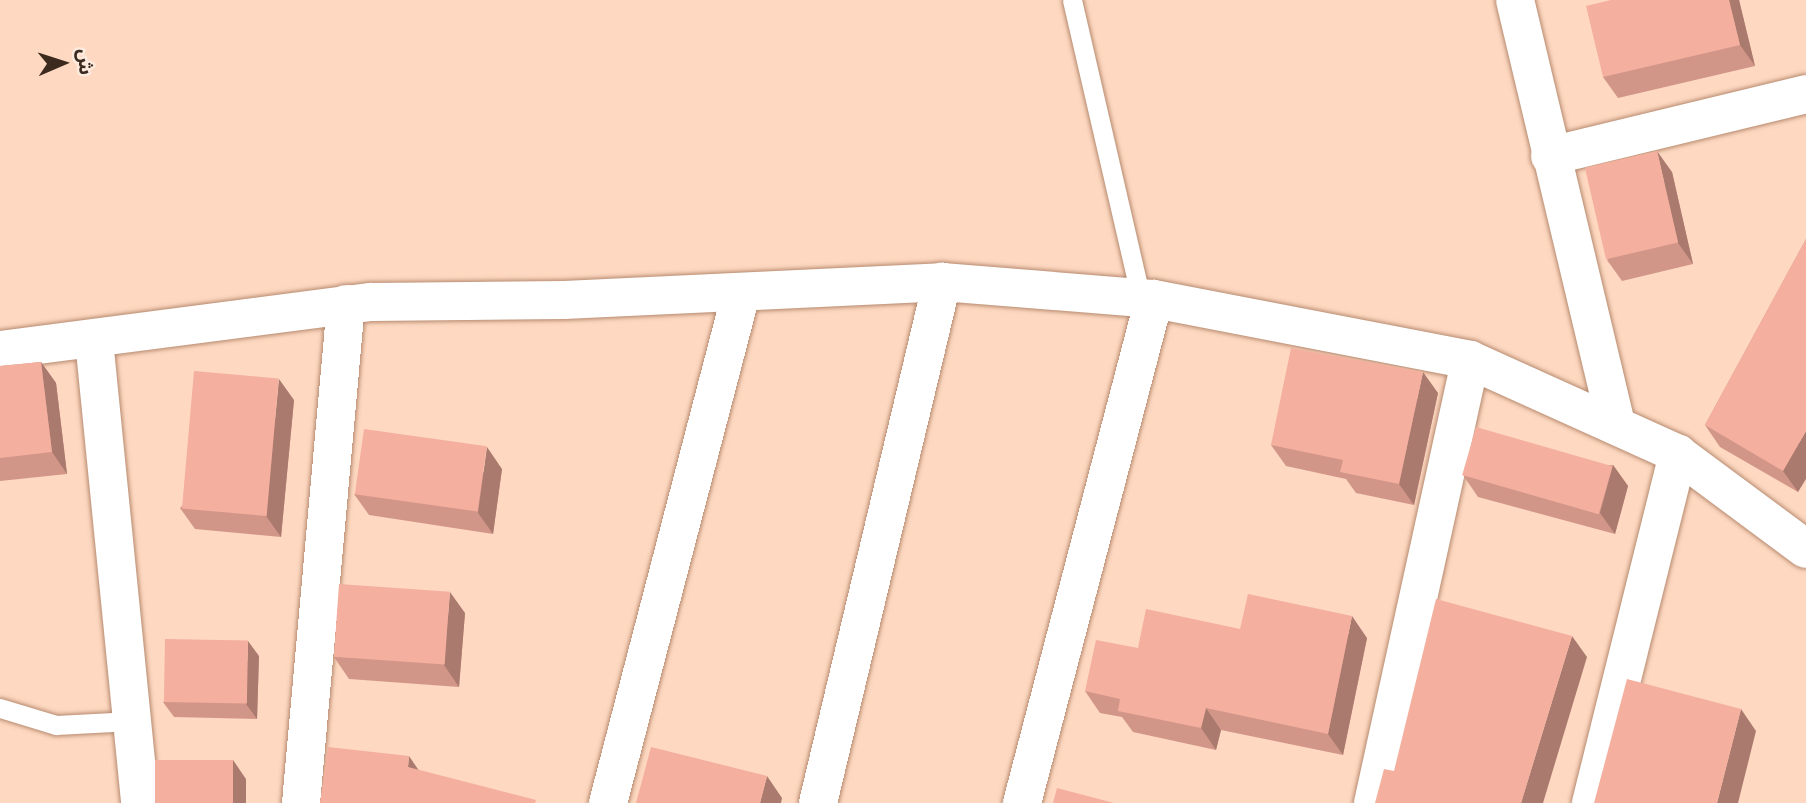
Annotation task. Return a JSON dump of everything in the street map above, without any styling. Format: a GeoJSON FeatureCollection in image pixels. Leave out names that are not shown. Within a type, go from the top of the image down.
{"type":"FeatureCollection","features":[{"type":"Feature","properties":{"kind":"street"},"geometry":{"type":"LineString","coordinates":[[1515,0],[1615,420]]}},
{"type":"Feature","properties":{"kind":"street"},"geometry":{"type":"LineString","coordinates":[[1550,156],[1806,94]]}},
{"type":"Feature","properties":{"kind":"street"},"geometry":{"type":"LineString","coordinates":[[818,803],[942,282]]}},
{"type":"Feature","properties":{"kind":"street"},"geometry":{"type":"LineString","coordinates":[[0,350],[94,340],[346,304],[741,294],[942,282],[1147,298],[1470,360],[1615,420],[1678,454],[1806,549]]}},
{"type":"Feature","properties":{"kind":"street"},"geometry":{"type":"LineString","coordinates":[[608,803],[741,294]]}},
{"type":"Feature","properties":{"kind":"street"},"geometry":{"type":"LineString","coordinates":[[1022,803],[1147,298]]}},
{"type":"Feature","properties":{"kind":"street"},"geometry":{"type":"LineString","coordinates":[[302,803],[346,304]]}},
{"type":"Feature","properties":{"kind":"street"},"geometry":{"type":"LineString","coordinates":[[94,340],[140,803]]}},
{"type":"Feature","properties":{"kind":"street"},"geometry":{"type":"LineString","coordinates":[[1373,803],[1470,360]]}},
{"type":"Feature","properties":{"kind":"street"},"geometry":{"type":"LineString","coordinates":[[1591,803],[1678,454]]}},
{"type":"Feature","properties":{"kind":"lane"},"geometry":{"type":"LineString","coordinates":[[1072,0],[1147,298]]}},
{"type":"Feature","properties":{"kind":"lane"},"geometry":{"type":"LineString","coordinates":[[0,708],[56,725],[132,721]]}},
{"type":"Feature","properties":{"kind":"building"},"geometry":{"type":"Polygon","coordinates":[[[1611,0],[1729,0],[1740,45],[1603,77],[1586,6],[1611,0]]]}},
{"type":"Feature","properties":{"kind":"building"},"geometry":{"type":"Polygon","coordinates":[[[1657,151],[1678,243],[1606,259],[1585,168],[1657,151]]]}},
{"type":"Feature","properties":{"kind":"building"},"geometry":{"type":"Polygon","coordinates":[[[1806,239],[1806,431],[1783,471],[1705,425],[1806,239]]]}},
{"type":"Feature","properties":{"kind":"building"},"geometry":{"type":"Polygon","coordinates":[[[1291,348],[1423,372],[1399,484],[1340,472],[1343,460],[1271,445],[1291,348]]]}},
{"type":"Feature","properties":{"kind":"building"},"geometry":{"type":"Polygon","coordinates":[[[41,362],[52,452],[0,458],[0,366],[41,362]]]}},
{"type":"Feature","properties":{"kind":"building"},"geometry":{"type":"Polygon","coordinates":[[[194,371],[279,378],[267,516],[182,508],[194,371]]]}},
{"type":"Feature","properties":{"kind":"building"},"geometry":{"type":"Polygon","coordinates":[[[1476,427],[1612,466],[1599,514],[1462,475],[1476,427]]]}},
{"type":"Feature","properties":{"kind":"building"},"geometry":{"type":"Polygon","coordinates":[[[364,429],[487,446],[478,512],[355,494],[364,429]]]}},
{"type":"Feature","properties":{"kind":"building"},"geometry":{"type":"Polygon","coordinates":[[[339,584],[450,592],[445,665],[334,657],[339,584]]]}},
{"type":"Feature","properties":{"kind":"building"},"geometry":{"type":"Polygon","coordinates":[[[1248,594],[1352,616],[1328,734],[1206,708],[1201,728],[1118,711],[1120,699],[1085,691],[1096,640],[1138,648],[1146,609],[1240,629],[1248,594]]]}},
{"type":"Feature","properties":{"kind":"building"},"geometry":{"type":"Polygon","coordinates":[[[1436,599],[1572,636],[1521,803],[1375,803],[1384,769],[1394,771],[1436,599]]]}},
{"type":"Feature","properties":{"kind":"building"},"geometry":{"type":"Polygon","coordinates":[[[165,639],[248,640],[247,703],[164,702],[165,639]]]}},
{"type":"Feature","properties":{"kind":"building"},"geometry":{"type":"Polygon","coordinates":[[[1627,679],[1741,709],[1717,803],[1594,803],[1627,679]]]}},
{"type":"Feature","properties":{"kind":"building"},"geometry":{"type":"Polygon","coordinates":[[[328,747],[409,756],[408,767],[536,800],[535,803],[320,803],[328,747]]]}},
{"type":"Feature","properties":{"kind":"building"},"geometry":{"type":"Polygon","coordinates":[[[651,747],[767,776],[760,803],[636,803],[651,747]]]}},
{"type":"Feature","properties":{"kind":"building"},"geometry":{"type":"Polygon","coordinates":[[[155,760],[233,760],[233,803],[155,803],[155,760]]]}},
{"type":"Feature","properties":{"kind":"building"},"geometry":{"type":"Polygon","coordinates":[[[1057,788],[1114,803],[1053,803],[1057,788]]]}}]}
